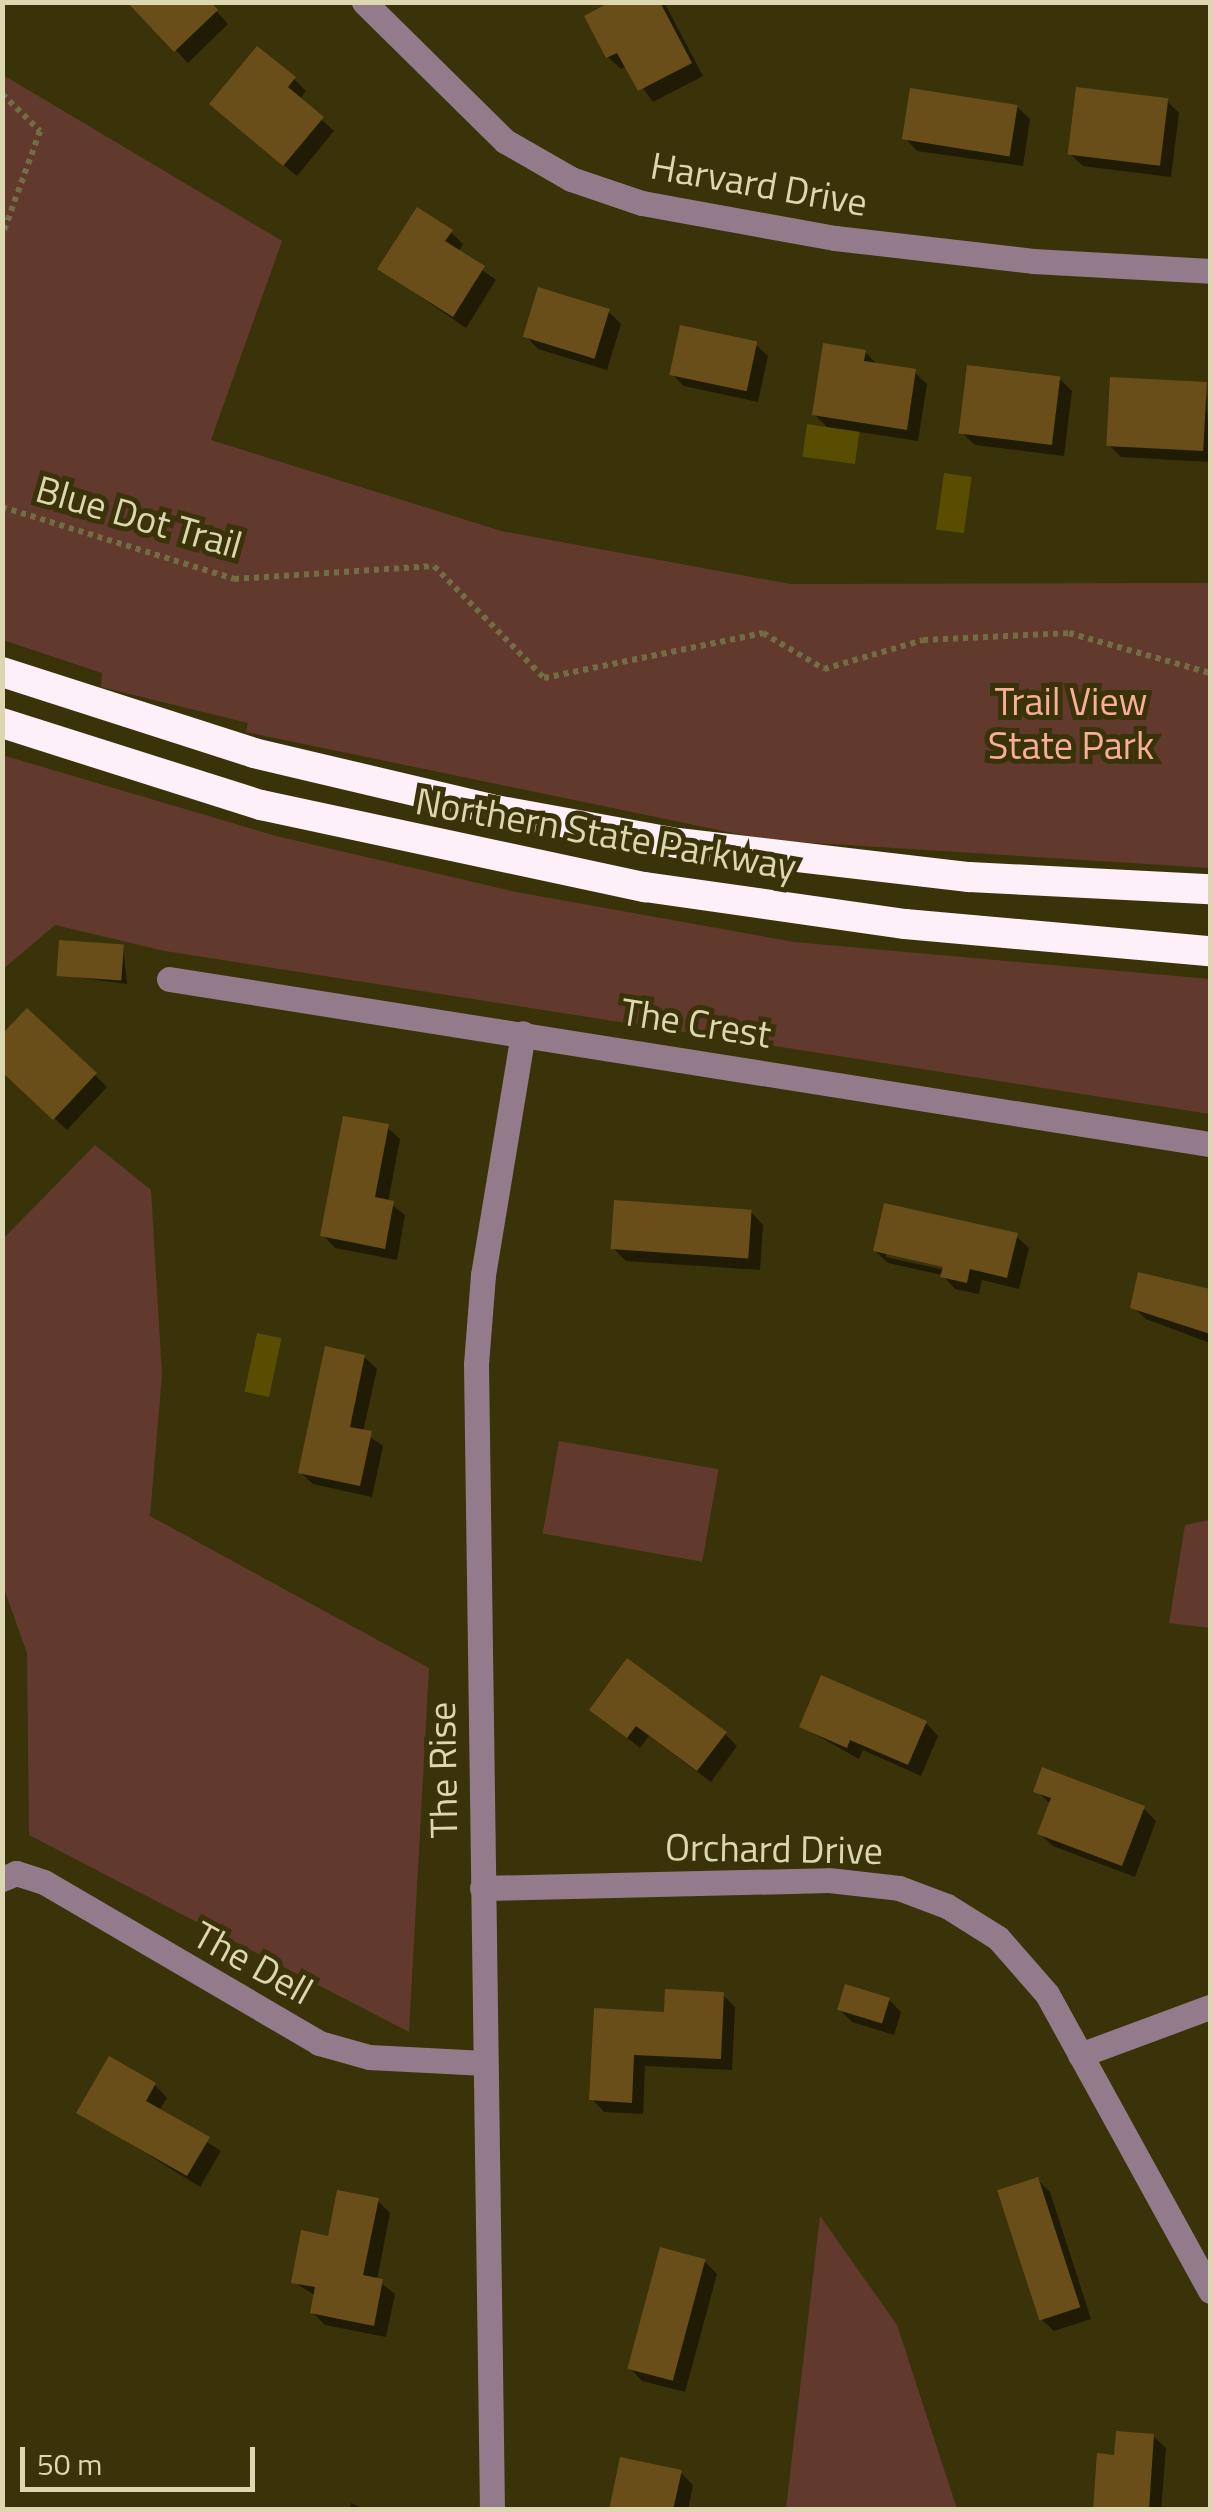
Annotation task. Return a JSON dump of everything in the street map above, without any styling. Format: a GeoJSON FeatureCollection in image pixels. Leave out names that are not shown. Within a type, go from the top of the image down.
{"type":"FeatureCollection","features":[{"type":"Feature","properties":{"kind":"highway","name":"Northern State Parkway"},"geometry":{"type":"LineString","coordinates":[[2,672],[254,753],[490,809],[678,843],[969,877],[1210,889]]}},
{"type":"Feature","properties":{"kind":"highway","name":"Northern State Parkway"},"geometry":{"type":"LineString","coordinates":[[2,724],[260,805],[645,888],[905,924],[1210,951]]}},
{"type":"Feature","properties":{"kind":"street","name":"Harvard Drive"},"geometry":{"type":"LineString","coordinates":[[378,6],[506,141],[570,179],[642,203],[875,243],[1210,271]]}},
{"type":"Feature","properties":{"kind":"street","name":"The Crest"},"geometry":{"type":"LineString","coordinates":[[169,979],[1210,1144]]}},
{"type":"Feature","properties":{"kind":"street","name":"The Rise"},"geometry":{"type":"LineString","coordinates":[[492,2510],[476,1364],[483,1276],[523,1033]]}},
{"type":"Feature","properties":{"kind":"street","name":"The Dell"},"geometry":{"type":"LineString","coordinates":[[2,1878],[16,1873],[44,1882],[320,2043],[369,2057],[485,2063]]}},
{"type":"Feature","properties":{"kind":"street","name":"Orchard Drive"},"geometry":{"type":"LineString","coordinates":[[482,1888],[829,1880],[899,1888],[948,1906],[998,1938],[1047,1994],[1210,2291]]}},
{"type":"Feature","properties":{"kind":"street"},"geometry":{"type":"LineString","coordinates":[[1080,2055],[1210,2008]]}},
{"type":"Feature","properties":{"kind":"path"},"geometry":{"type":"LineString","coordinates":[[2,94],[40,131],[2,236]]}},
{"type":"Feature","properties":{"kind":"path","name":"Blue Dot Trail"},"geometry":{"type":"LineString","coordinates":[[2,507],[234,578],[434,566],[544,678],[763,634],[824,669],[924,640],[1069,633],[1210,673]]}},
{"type":"Feature","properties":{"kind":"green space","name":"Trail View State Park"},"geometry":{"type":"Polygon","coordinates":[[[3,75],[282,241],[211,440],[501,531],[790,584],[1210,583],[1210,868],[767,840],[246,732],[248,723],[101,687],[102,673],[3,640],[3,75]]]}},
{"type":"Feature","properties":{"kind":"green space"},"geometry":{"type":"Polygon","coordinates":[[[2,755],[276,836],[516,892],[794,942],[1210,979],[1210,1114],[165,951],[55,925],[3,969],[2,755]]]}},
{"type":"Feature","properties":{"kind":"green space"},"geometry":{"type":"Polygon","coordinates":[[[95,1145],[151,1190],[162,1375],[150,1516],[429,1668],[409,2032],[29,1835],[27,1653],[2,1583],[3,1239],[95,1145]]]}},
{"type":"Feature","properties":{"kind":"green space"},"geometry":{"type":"Polygon","coordinates":[[[559,1441],[719,1469],[702,1562],[543,1534],[559,1441]]]}},
{"type":"Feature","properties":{"kind":"green space"},"geometry":{"type":"Polygon","coordinates":[[[1210,1520],[1210,1628],[1169,1623],[1185,1525],[1210,1520]]]}},
{"type":"Feature","properties":{"kind":"green space"},"geometry":{"type":"Polygon","coordinates":[[[820,2216],[897,2325],[957,2509],[786,2509],[820,2216]]]}},
{"type":"Feature","properties":{"kind":"shaded area"},"geometry":{"type":"Polygon","coordinates":[[[807,424],[859,431],[855,464],[802,457],[807,424]]]}},
{"type":"Feature","properties":{"kind":"shaded area"},"geometry":{"type":"Polygon","coordinates":[[[944,473],[972,477],[964,533],[936,529],[944,473]]]}},
{"type":"Feature","properties":{"kind":"shaded area"},"geometry":{"type":"Polygon","coordinates":[[[257,1333],[281,1338],[269,1397],[245,1392],[257,1333]]]}},
{"type":"Feature","properties":{"kind":"building"},"geometry":{"type":"Polygon","coordinates":[[[127,2],[211,2],[218,10],[174,52],[127,2]]]}},
{"type":"Feature","properties":{"kind":"building"},"geometry":{"type":"Polygon","coordinates":[[[610,2],[660,2],[692,63],[638,91],[617,53],[606,58],[584,16],[610,2]]]}},
{"type":"Feature","properties":{"kind":"building"},"geometry":{"type":"Polygon","coordinates":[[[257,46],[296,77],[288,87],[324,117],[283,166],[209,104],[257,46]]]}},
{"type":"Feature","properties":{"kind":"building"},"geometry":{"type":"Polygon","coordinates":[[[1076,87],[1168,98],[1160,166],[1068,154],[1076,87]]]}},
{"type":"Feature","properties":{"kind":"building"},"geometry":{"type":"Polygon","coordinates":[[[910,88],[1018,105],[1010,156],[902,139],[910,88]]]}},
{"type":"Feature","properties":{"kind":"building"},"geometry":{"type":"Polygon","coordinates":[[[417,207],[453,230],[445,241],[485,266],[453,317],[377,269],[417,207]]]}},
{"type":"Feature","properties":{"kind":"building"},"geometry":{"type":"Polygon","coordinates":[[[538,287],[610,309],[595,359],[523,337],[538,287]]]}},
{"type":"Feature","properties":{"kind":"building"},"geometry":{"type":"Polygon","coordinates":[[[680,325],[757,341],[747,391],[669,375],[680,325]]]}},
{"type":"Feature","properties":{"kind":"building"},"geometry":{"type":"Polygon","coordinates":[[[823,343],[866,350],[864,361],[916,369],[907,430],[812,415],[823,343]]]}},
{"type":"Feature","properties":{"kind":"building"},"geometry":{"type":"Polygon","coordinates":[[[967,365],[1060,376],[1052,445],[959,433],[967,365]]]}},
{"type":"Feature","properties":{"kind":"building"},"geometry":{"type":"Polygon","coordinates":[[[1110,377],[1207,382],[1203,451],[1106,446],[1110,377]]]}},
{"type":"Feature","properties":{"kind":"building"},"geometry":{"type":"Polygon","coordinates":[[[59,940],[124,945],[121,980],[56,976],[59,940]]]}},
{"type":"Feature","properties":{"kind":"building"},"geometry":{"type":"Polygon","coordinates":[[[27,1008],[97,1073],[53,1120],[2,1072],[2,1034],[27,1008]]]}},
{"type":"Feature","properties":{"kind":"building"},"geometry":{"type":"Polygon","coordinates":[[[343,1116],[389,1124],[375,1197],[394,1201],[385,1249],[320,1236],[343,1116]]]}},
{"type":"Feature","properties":{"kind":"building"},"geometry":{"type":"Polygon","coordinates":[[[614,1200],[752,1210],[748,1259],[611,1249],[614,1200]]]}},
{"type":"Feature","properties":{"kind":"building"},"geometry":{"type":"Polygon","coordinates":[[[884,1203],[1018,1233],[1007,1278],[970,1269],[967,1283],[940,1277],[943,1267],[873,1251],[884,1203]]]}},
{"type":"Feature","properties":{"kind":"building"},"geometry":{"type":"Polygon","coordinates":[[[1138,1272],[1210,1289],[1210,1334],[1130,1308],[1138,1272]]]}},
{"type":"Feature","properties":{"kind":"building"},"geometry":{"type":"Polygon","coordinates":[[[325,1346],[365,1355],[350,1427],[372,1431],[360,1486],[298,1473],[325,1346]]]}},
{"type":"Feature","properties":{"kind":"building"},"geometry":{"type":"Polygon","coordinates":[[[627,1658],[727,1732],[697,1771],[636,1726],[627,1738],[589,1710],[627,1658]]]}},
{"type":"Feature","properties":{"kind":"building"},"geometry":{"type":"Polygon","coordinates":[[[821,1675],[927,1721],[908,1765],[850,1740],[847,1748],[799,1727],[821,1675]]]}},
{"type":"Feature","properties":{"kind":"building"},"geometry":{"type":"Polygon","coordinates":[[[1042,1767],[1145,1806],[1122,1866],[1037,1834],[1051,1798],[1033,1792],[1042,1767]]]}},
{"type":"Feature","properties":{"kind":"building"},"geometry":{"type":"Polygon","coordinates":[[[845,1984],[890,1998],[882,2024],[837,2010],[845,1984]]]}},
{"type":"Feature","properties":{"kind":"building"},"geometry":{"type":"Polygon","coordinates":[[[665,1989],[724,1992],[721,2059],[634,2055],[632,2103],[589,2100],[594,2008],[664,2012],[665,1989]]]}},
{"type":"Feature","properties":{"kind":"building"},"geometry":{"type":"Polygon","coordinates":[[[109,2056],[156,2083],[146,2101],[210,2137],[187,2176],[76,2113],[109,2056]]]}},
{"type":"Feature","properties":{"kind":"building"},"geometry":{"type":"Polygon","coordinates":[[[1038,2177],[1080,2307],[1039,2321],[997,2190],[1038,2177]]]}},
{"type":"Feature","properties":{"kind":"building"},"geometry":{"type":"Polygon","coordinates":[[[337,2190],[379,2198],[363,2275],[383,2279],[374,2326],[310,2313],[315,2287],[291,2283],[301,2230],[328,2236],[337,2190]]]}},
{"type":"Feature","properties":{"kind":"building"},"geometry":{"type":"Polygon","coordinates":[[[660,2247],[705,2259],[673,2381],[627,2369],[660,2247]]]}},
{"type":"Feature","properties":{"kind":"building"},"geometry":{"type":"Polygon","coordinates":[[[1116,2431],[1154,2434],[1149,2510],[1093,2510],[1097,2453],[1114,2455],[1116,2431]]]}},
{"type":"Feature","properties":{"kind":"building"},"geometry":{"type":"Polygon","coordinates":[[[620,2457],[682,2470],[673,2510],[609,2510],[620,2457]]]}}]}
